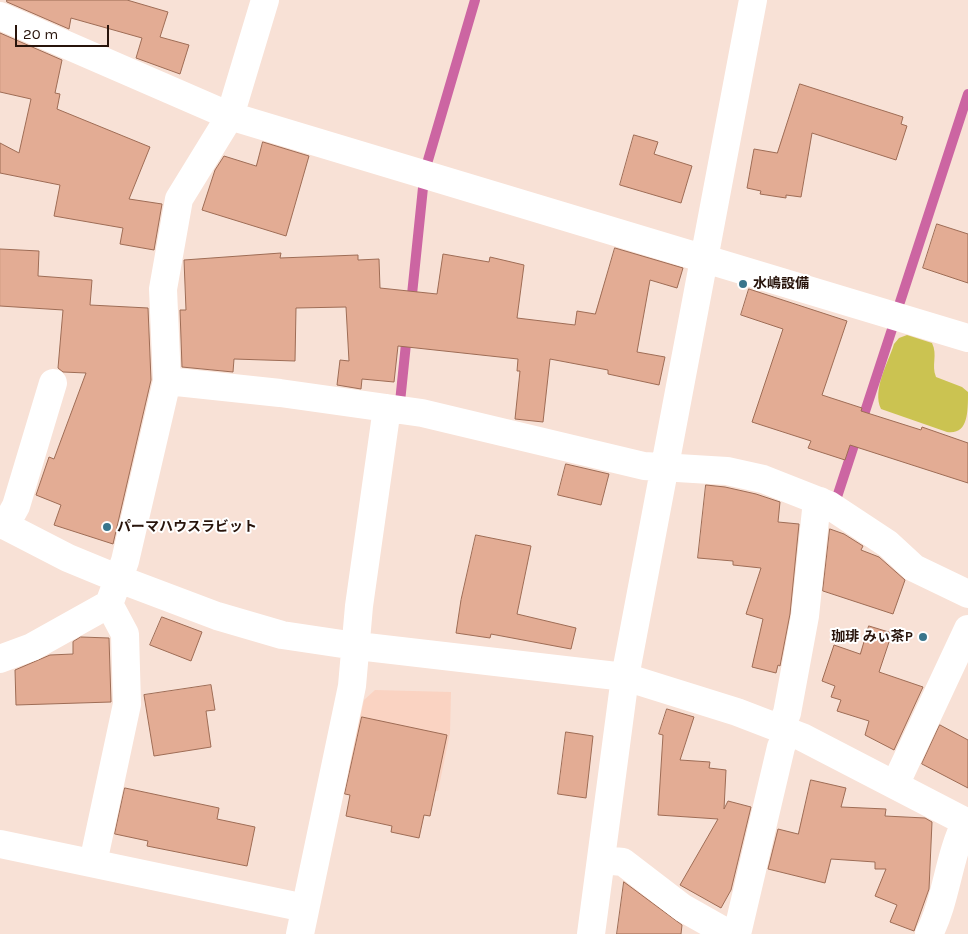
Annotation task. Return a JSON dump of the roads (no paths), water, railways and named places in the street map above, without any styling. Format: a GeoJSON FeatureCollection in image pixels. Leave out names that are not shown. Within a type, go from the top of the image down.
{"type":"FeatureCollection","features":[{"type":"Feature","properties":{"kind":"street"},"geometry":{"type":"LineString","coordinates":[[0,659],[32,647],[109,604],[125,561],[167,381],[162,289],[177,206],[186,186],[230,116],[264,0]]}},
{"type":"Feature","properties":{"kind":"street"},"geometry":{"type":"LineString","coordinates":[[590,934],[602,860],[625,677],[753,0]]}},
{"type":"Feature","properties":{"kind":"street"},"geometry":{"type":"LineString","coordinates":[[0,16],[230,116],[705,257],[968,338]]}},
{"type":"Feature","properties":{"kind":"street"},"geometry":{"type":"LineString","coordinates":[[167,381],[422,413],[644,466],[727,471],[763,479],[820,502],[859,523],[888,544],[914,568],[968,594]]}},
{"type":"Feature","properties":{"kind":"street"},"geometry":{"type":"LineString","coordinates":[[53,383],[16,506],[3,525],[68,558],[249,627],[316,641],[625,677],[784,730],[967,822],[957,839],[938,917],[929,934]]}},
{"type":"Feature","properties":{"kind":"street"},"geometry":{"type":"LineString","coordinates":[[300,934],[352,686],[359,606],[388,408]]}},
{"type":"Feature","properties":{"kind":"street"},"geometry":{"type":"LineString","coordinates":[[737,934],[781,747],[802,636],[816,510],[820,502]]}},
{"type":"Feature","properties":{"kind":"street"},"geometry":{"type":"LineString","coordinates":[[93,863],[127,704],[126,634],[109,604]]}},
{"type":"Feature","properties":{"kind":"street"},"geometry":{"type":"LineString","coordinates":[[895,785],[968,629]]}},
{"type":"Feature","properties":{"kind":"street"},"geometry":{"type":"LineString","coordinates":[[0,844],[305,908]]}},
{"type":"Feature","properties":{"kind":"street"},"geometry":{"type":"LineString","coordinates":[[602,860],[623,862],[684,908],[729,934]]}},
{"type":"Feature","properties":{"kind":"waterway"},"geometry":{"type":"LineString","coordinates":[[426,167],[475,0]]}},
{"type":"Feature","properties":{"kind":"waterway"},"geometry":{"type":"LineString","coordinates":[[900,302],[968,94]]}},
{"type":"Feature","properties":{"kind":"waterway"},"geometry":{"type":"LineString","coordinates":[[411,304],[424,178]]}},
{"type":"Feature","properties":{"kind":"waterway"},"geometry":{"type":"LineString","coordinates":[[837,497],[895,320]]}},
{"type":"Feature","properties":{"kind":"waterway"},"geometry":{"type":"LineString","coordinates":[[400,402],[407,334]]}},
{"type":"Feature","properties":{"kind":"place","name":"水嶋設備"},"geometry":{"type":"Point","coordinates":[743,284]}},
{"type":"Feature","properties":{"kind":"place","name":"パーマハウスラビット"},"geometry":{"type":"Point","coordinates":[107,527]}},
{"type":"Feature","properties":{"kind":"place","name":"珈琲 みぃ茶P"},"geometry":{"type":"Point","coordinates":[923,637]}}]}
